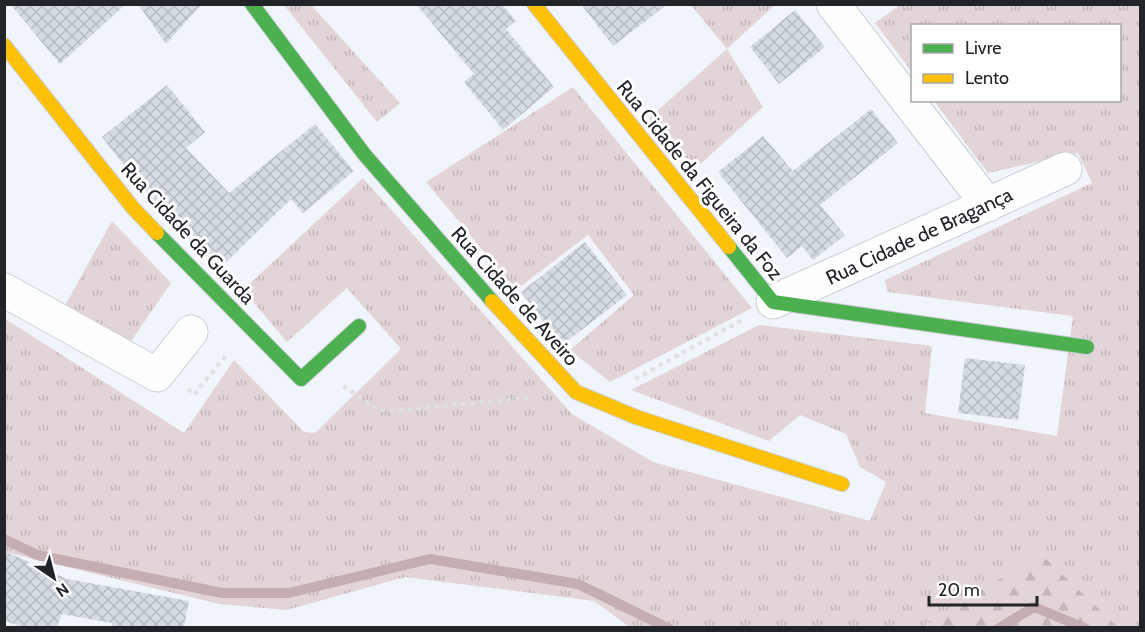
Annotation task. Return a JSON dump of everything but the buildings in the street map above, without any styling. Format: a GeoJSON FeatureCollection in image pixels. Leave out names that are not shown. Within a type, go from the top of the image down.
{"type":"FeatureCollection","features":[{"type":"Feature","properties":{"kind":"street","name":"Rua Cidade de Aveiro"},"geometry":{"type":"LineString","coordinates":[[252,4],[364,154],[470,277],[576,392],[636,417],[842,484]]}},
{"type":"Feature","properties":{"kind":"street","name":"Rua Cidade da Figueira da Foz"},"geometry":{"type":"LineString","coordinates":[[534,4],[773,302],[1087,347]]}},
{"type":"Feature","properties":{"kind":"street"},"geometry":{"type":"LineString","coordinates":[[833,4],[988,205]]}},
{"type":"Feature","properties":{"kind":"street","name":"Rua Cidade da Guarda"},"geometry":{"type":"LineString","coordinates":[[4,45],[133,208],[301,379],[359,326]]}},
{"type":"Feature","properties":{"kind":"street","name":"Rua Cidade de Bragança"},"geometry":{"type":"LineString","coordinates":[[773,302],[1065,169]]}},
{"type":"Feature","properties":{"kind":"street"},"geometry":{"type":"LineString","coordinates":[[4,290],[156,375],[191,332]]}},
{"type":"Feature","properties":{"kind":"green space"},"geometry":{"type":"Polygon","coordinates":[[[284,5],[311,5],[400,103],[377,122],[284,5]]]}},
{"type":"Feature","properties":{"kind":"green space"},"geometry":{"type":"Polygon","coordinates":[[[691,5],[775,5],[727,49],[691,5]]]}},
{"type":"Feature","properties":{"kind":"green space"},"geometry":{"type":"Polygon","coordinates":[[[900,5],[1140,5],[1140,627],[1118,627],[1040,553],[923,627],[631,628],[594,601],[405,577],[287,610],[219,604],[5,552],[4,318],[184,433],[234,360],[304,432],[315,433],[401,349],[347,288],[287,342],[243,290],[363,178],[572,414],[653,462],[870,521],[886,482],[860,467],[846,434],[800,415],[769,441],[631,390],[759,325],[932,346],[925,413],[1057,436],[1073,316],[887,292],[885,280],[1092,183],[1078,153],[988,173],[935,102],[1121,102],[1121,24],[911,24],[911,71],[875,23],[900,5]]]}},
{"type":"Feature","properties":{"kind":"green space"},"geometry":{"type":"Polygon","coordinates":[[[727,49],[763,107],[695,169],[649,118],[727,49]]]}},
{"type":"Feature","properties":{"kind":"green space"},"geometry":{"type":"Polygon","coordinates":[[[573,87],[752,308],[610,382],[570,350],[634,295],[588,235],[516,290],[426,182],[573,87]]]}},
{"type":"Feature","properties":{"kind":"green space"},"geometry":{"type":"Polygon","coordinates":[[[112,221],[171,283],[129,344],[62,311],[112,221]]]}},
{"type":"Feature","properties":{"kind":"green space"},"geometry":{"type":"Polygon","coordinates":[[[1040,553],[1118,627],[923,627],[1040,553]]]}},
{"type":"Feature","properties":{"kind":"waterway"},"geometry":{"type":"LineString","coordinates":[[4,539],[37,555],[222,593],[289,593],[430,559],[578,584],[668,628]]}},
{"type":"Feature","properties":{"kind":"waterway"},"geometry":{"type":"LineString","coordinates":[[999,628],[1034,607],[1085,628]]}},
{"type":"Feature","properties":{"kind":"traffic: fast"},"geometry":{"type":"LineString","coordinates":[[252,4],[364,154],[492,301]]}},
{"type":"Feature","properties":{"kind":"traffic: fast"},"geometry":{"type":"LineString","coordinates":[[157,233],[301,379],[359,326]]}},
{"type":"Feature","properties":{"kind":"traffic: fast"},"geometry":{"type":"LineString","coordinates":[[729,247],[773,302],[1087,347]]}},
{"type":"Feature","properties":{"kind":"traffic: slow"},"geometry":{"type":"LineString","coordinates":[[534,4],[729,247]]}},
{"type":"Feature","properties":{"kind":"traffic: slow"},"geometry":{"type":"LineString","coordinates":[[4,45],[133,208],[157,233]]}},
{"type":"Feature","properties":{"kind":"traffic: slow"},"geometry":{"type":"LineString","coordinates":[[492,301],[576,392],[636,417],[842,484]]}}]}
